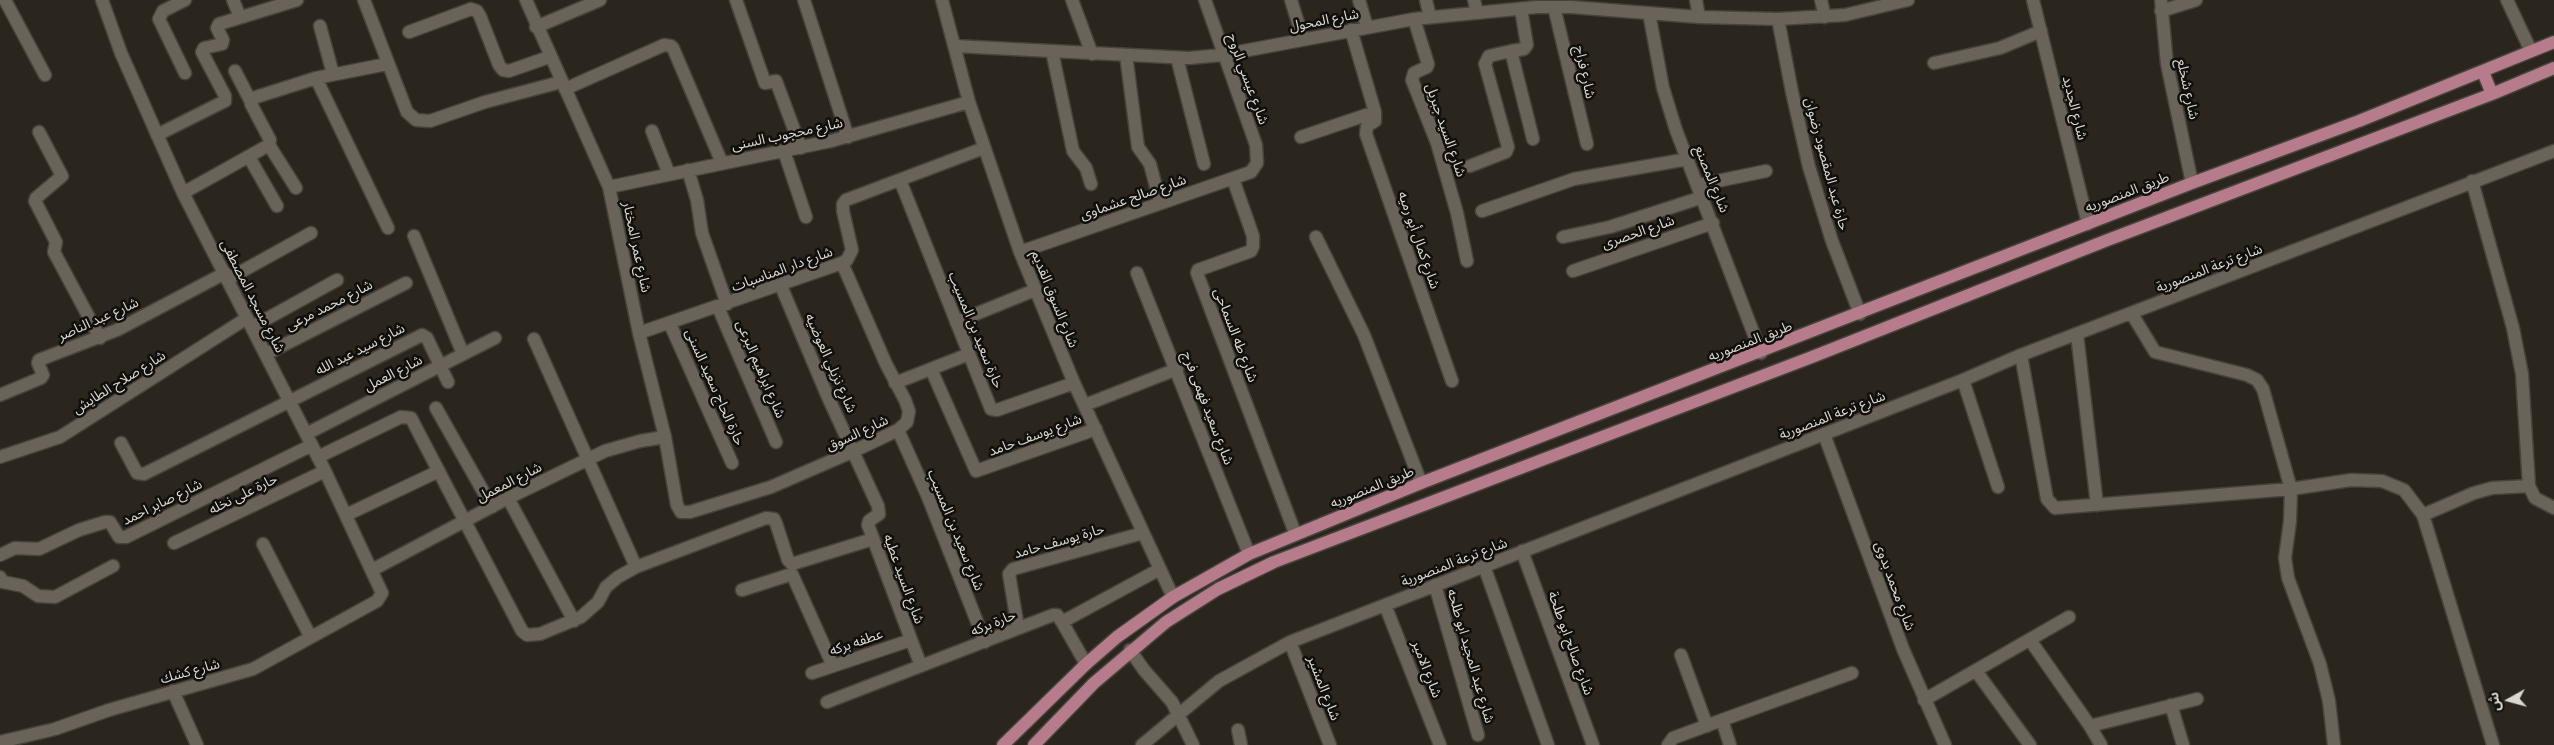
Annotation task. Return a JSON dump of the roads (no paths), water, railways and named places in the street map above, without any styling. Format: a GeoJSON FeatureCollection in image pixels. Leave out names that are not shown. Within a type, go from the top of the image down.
{"type":"FeatureCollection","features":[{"type":"Feature","properties":{"kind":"main road","name":"طريق المنصوريه"},"geometry":{"type":"LineString","coordinates":[[1003,745],[1086,664],[1117,637],[1173,597],[1249,554],[1295,533],[1420,483],[1574,426],[2192,183],[2483,72],[2554,42]]}},
{"type":"Feature","properties":{"kind":"main road"},"geometry":{"type":"LineString","coordinates":[[1034,745],[1094,682],[1130,650],[1192,605],[1246,575],[1302,551],[1581,446],[2114,238],[2492,94],[2554,68]]}},
{"type":"Feature","properties":{"kind":"main road"},"geometry":{"type":"LineString","coordinates":[[2483,72],[2492,94]]}},
{"type":"Feature","properties":{"kind":"main road"},"geometry":{"type":"LineString","coordinates":[[1574,426],[1581,446]]}},
{"type":"Feature","properties":{"kind":"street"},"geometry":{"type":"LineString","coordinates":[[6,0],[45,75]]}},
{"type":"Feature","properties":{"kind":"street","name":"شارع مسجد المصطفى"},"geometry":{"type":"LineString","coordinates":[[102,0],[121,53],[183,193],[318,457],[372,570],[382,593],[377,601]]}},
{"type":"Feature","properties":{"kind":"street"},"geometry":{"type":"LineString","coordinates":[[185,0],[163,11],[159,19],[185,73]]}},
{"type":"Feature","properties":{"kind":"street"},"geometry":{"type":"LineString","coordinates":[[233,0],[240,17]]}},
{"type":"Feature","properties":{"kind":"street"},"geometry":{"type":"LineString","coordinates":[[157,135],[225,100],[225,96],[202,52],[204,48],[222,44],[223,39],[217,28],[219,24],[298,0]]}},
{"type":"Feature","properties":{"kind":"street"},"geometry":{"type":"LineString","coordinates":[[364,0],[387,64],[411,118],[421,121],[563,85],[664,45],[671,46],[674,48],[722,163]]}},
{"type":"Feature","properties":{"kind":"street","name":"شارع عمر المختار"},"geometry":{"type":"LineString","coordinates":[[526,0],[549,57],[609,188],[639,333],[665,437],[677,505],[681,512]]}},
{"type":"Feature","properties":{"kind":"street"},"geometry":{"type":"LineString","coordinates":[[536,27],[600,0]]}},
{"type":"Feature","properties":{"kind":"street"},"geometry":{"type":"LineString","coordinates":[[736,0],[765,83],[776,81],[801,148]]}},
{"type":"Feature","properties":{"kind":"street"},"geometry":{"type":"LineString","coordinates":[[804,0],[848,136]]}},
{"type":"Feature","properties":{"kind":"street","name":"شارع السوق القديم"},"geometry":{"type":"LineString","coordinates":[[942,0],[969,102],[1020,252],[1074,382],[1173,597]]}},
{"type":"Feature","properties":{"kind":"street"},"geometry":{"type":"LineString","coordinates":[[1072,0],[1092,54]]}},
{"type":"Feature","properties":{"kind":"street","name":"شارع عيسي الروح"},"geometry":{"type":"LineString","coordinates":[[1204,0],[1256,145],[1257,157],[1254,168]]}},
{"type":"Feature","properties":{"kind":"street"},"geometry":{"type":"LineString","coordinates":[[1291,0],[1303,39]]}},
{"type":"Feature","properties":{"kind":"street"},"geometry":{"type":"LineString","coordinates":[[1359,0],[1367,28]]}},
{"type":"Feature","properties":{"kind":"street"},"geometry":{"type":"LineString","coordinates":[[1426,0],[1430,17]]}},
{"type":"Feature","properties":{"kind":"street"},"geometry":{"type":"LineString","coordinates":[[1696,0],[1699,17]]}},
{"type":"Feature","properties":{"kind":"street"},"geometry":{"type":"LineString","coordinates":[[1821,0],[1825,17]]}},
{"type":"Feature","properties":{"kind":"street","name":"شارع المحول"},"geometry":{"type":"LineString","coordinates":[[954,46],[1177,58],[1222,54],[1414,18],[1430,17],[1475,6],[1521,9],[1557,4],[1699,17],[1778,19],[1825,17],[1860,12],[1906,0]]}},
{"type":"Feature","properties":{"kind":"street","name":"شارع الجديد"},"geometry":{"type":"LineString","coordinates":[[2033,0],[2088,224]]}},
{"type":"Feature","properties":{"kind":"street"},"geometry":{"type":"LineString","coordinates":[[2161,5],[2196,0]]}},
{"type":"Feature","properties":{"kind":"street"},"geometry":{"type":"LineString","coordinates":[[2507,0],[2531,51]]}},
{"type":"Feature","properties":{"kind":"street","name":"شارع فراج"},"geometry":{"type":"LineString","coordinates":[[1557,4],[1587,144]]}},
{"type":"Feature","properties":{"kind":"street","name":"شارع شخلع"},"geometry":{"type":"LineString","coordinates":[[2161,5],[2167,64],[2192,183]]}},
{"type":"Feature","properties":{"kind":"street"},"geometry":{"type":"LineString","coordinates":[[409,32],[471,9],[480,16],[499,65],[503,70],[509,71],[549,57]]}},
{"type":"Feature","properties":{"kind":"street"},"geometry":{"type":"LineString","coordinates":[[1470,166],[1506,152],[1508,148],[1485,64],[1488,56],[1524,49],[1527,46],[1521,9]]}},
{"type":"Feature","properties":{"kind":"street","name":"شارع المصنع"},"geometry":{"type":"LineString","coordinates":[[1649,13],[1664,88],[1676,130],[1713,223],[1760,353]]}},
{"type":"Feature","properties":{"kind":"street","name":"شارع السيد جبريل"},"geometry":{"type":"LineString","coordinates":[[1414,18],[1428,64],[1427,67],[1414,73],[1412,80],[1439,152],[1457,212],[1467,261]]}},
{"type":"Feature","properties":{"kind":"street","name":"حارة عبد المقصود رضوان"},"geometry":{"type":"LineString","coordinates":[[1778,19],[1809,167],[1832,241],[1860,314]]}},
{"type":"Feature","properties":{"kind":"street"},"geometry":{"type":"LineString","coordinates":[[320,26],[333,74]]}},
{"type":"Feature","properties":{"kind":"street"},"geometry":{"type":"LineString","coordinates":[[1301,137],[1375,112],[1351,30]]}},
{"type":"Feature","properties":{"kind":"street"},"geometry":{"type":"LineString","coordinates":[[1934,63],[2000,48],[2040,31]]}},
{"type":"Feature","properties":{"kind":"street"},"geometry":{"type":"LineString","coordinates":[[1052,51],[1073,151],[1086,168],[1091,184]]}},
{"type":"Feature","properties":{"kind":"street"},"geometry":{"type":"LineString","coordinates":[[1511,51],[1534,139]]}},
{"type":"Feature","properties":{"kind":"street"},"geometry":{"type":"LineString","coordinates":[[1126,56],[1138,147],[1150,164],[1160,202]]}},
{"type":"Feature","properties":{"kind":"street"},"geometry":{"type":"LineString","coordinates":[[1177,58],[1204,164]]}},
{"type":"Feature","properties":{"kind":"street"},"geometry":{"type":"LineString","coordinates":[[251,102],[256,96],[316,78],[387,64]]}},
{"type":"Feature","properties":{"kind":"street"},"geometry":{"type":"LineString","coordinates":[[235,71],[270,140],[269,145],[296,188]]}},
{"type":"Feature","properties":{"kind":"street"},"geometry":{"type":"LineString","coordinates":[[316,78],[388,228]]}},
{"type":"Feature","properties":{"kind":"street","name":"شارع محجوب السنى"},"geometry":{"type":"LineString","coordinates":[[609,188],[688,170],[801,148],[969,102]]}},
{"type":"Feature","properties":{"kind":"street","name":"شارع كمال أبو رميه"},"geometry":{"type":"LineString","coordinates":[[1375,112],[1375,121],[1367,126],[1366,134],[1452,381]]}},
{"type":"Feature","properties":{"kind":"street"},"geometry":{"type":"LineString","coordinates":[[652,131],[669,174]]}},
{"type":"Feature","properties":{"kind":"street"},"geometry":{"type":"LineString","coordinates":[[39,132],[62,176],[36,198],[35,201],[56,242],[54,252],[100,338]]}},
{"type":"Feature","properties":{"kind":"street"},"geometry":{"type":"LineString","coordinates":[[183,193],[269,145]]}},
{"type":"Feature","properties":{"kind":"street","name":"شارع دار المناسبات"},"geometry":{"type":"LineString","coordinates":[[639,333],[781,286],[848,260],[852,250],[843,204],[846,200],[984,148]]}},
{"type":"Feature","properties":{"kind":"street"},"geometry":{"type":"LineString","coordinates":[[784,151],[806,217]]}},
{"type":"Feature","properties":{"kind":"street","name":"شارع ترعة المنصورية"},"geometry":{"type":"LineString","coordinates":[[1142,745],[1175,707],[1290,642],[1962,380],[2021,355],[2554,151]]}},
{"type":"Feature","properties":{"kind":"street"},"geometry":{"type":"LineString","coordinates":[[249,157],[277,206]]}},
{"type":"Feature","properties":{"kind":"street"},"geometry":{"type":"LineString","coordinates":[[1482,211],[1574,179],[1688,159]]}},
{"type":"Feature","properties":{"kind":"street","name":"شارع صالح عشماوى"},"geometry":{"type":"LineString","coordinates":[[1020,252],[1160,202],[1248,175],[1254,168]]}},
{"type":"Feature","properties":{"kind":"street","name":"شارع ابراهيم البرعى"},"geometry":{"type":"LineString","coordinates":[[688,170],[697,200],[702,233],[723,305],[776,442]]}},
{"type":"Feature","properties":{"kind":"street"},"geometry":{"type":"LineString","coordinates":[[1698,185],[1766,172]]}},
{"type":"Feature","properties":{"kind":"street","name":"شارع طه السماحى"},"geometry":{"type":"LineString","coordinates":[[1233,179],[1253,236],[1253,246],[1251,250],[1198,270],[1197,273],[1295,533]]}},
{"type":"Feature","properties":{"kind":"street","name":"حارة سعيد بن المسيب"},"geometry":{"type":"LineString","coordinates":[[900,180],[991,409],[995,411],[1074,382]]}},
{"type":"Feature","properties":{"kind":"street"},"geometry":{"type":"LineString","coordinates":[[2472,181],[2502,284],[2520,365],[2529,486],[2535,498],[2554,508]]}},
{"type":"Feature","properties":{"kind":"street"},"geometry":{"type":"LineString","coordinates":[[1563,237],[1620,224],[1703,197]]}},
{"type":"Feature","properties":{"kind":"street","name":"شارع الحصرى"},"geometry":{"type":"LineString","coordinates":[[1574,271],[1713,223]]}},
{"type":"Feature","properties":{"kind":"street","name":"شارع عبد الناصر"},"geometry":{"type":"LineString","coordinates":[[0,395],[41,378],[43,375],[38,363],[39,360],[100,338],[311,233]]}},
{"type":"Feature","properties":{"kind":"street"},"geometry":{"type":"LineString","coordinates":[[414,236],[463,354]]}},
{"type":"Feature","properties":{"kind":"street"},"geometry":{"type":"LineString","coordinates":[[1316,237],[1364,335],[1420,483]]}},
{"type":"Feature","properties":{"kind":"street","name":"شارع السوق"},"geometry":{"type":"LineString","coordinates":[[681,512],[690,512],[771,487],[898,430],[907,422],[909,411],[842,263]]}},
{"type":"Feature","properties":{"kind":"street","name":"شارع سعيد فهمى فرج"},"geometry":{"type":"LineString","coordinates":[[1137,273],[1177,369],[1249,554]]}},
{"type":"Feature","properties":{"kind":"street","name":"شارع صلاح الطايش"},"geometry":{"type":"LineString","coordinates":[[0,458],[60,437],[250,322],[337,280]]}},
{"type":"Feature","properties":{"kind":"street","name":"شارع محمد مرعى"},"geometry":{"type":"LineString","coordinates":[[266,354],[406,283]]}},
{"type":"Feature","properties":{"kind":"street","name":"شارع نزيلي العوضيه"},"geometry":{"type":"LineString","coordinates":[[781,286],[827,395],[854,451]]}},
{"type":"Feature","properties":{"kind":"street"},"geometry":{"type":"LineString","coordinates":[[956,322],[1035,290]]}},
{"type":"Feature","properties":{"kind":"street"},"geometry":{"type":"LineString","coordinates":[[2132,314],[2155,352],[2247,375],[2258,380],[2263,389],[2291,489],[2290,521],[2285,558],[2288,578],[2320,664],[2329,700],[2334,745]]}},
{"type":"Feature","properties":{"kind":"street","name":"حارة الحاج سعيد السنى"},"geometry":{"type":"LineString","coordinates":[[670,324],[732,463]]}},
{"type":"Feature","properties":{"kind":"street"},"geometry":{"type":"LineString","coordinates":[[2077,334],[2097,505]]}},
{"type":"Feature","properties":{"kind":"street","name":"شارع سيد عبد الله"},"geometry":{"type":"LineString","coordinates":[[290,402],[419,336],[427,338],[448,382]]}},
{"type":"Feature","properties":{"kind":"street","name":"شارع العمل"},"geometry":{"type":"LineString","coordinates":[[309,440],[440,366],[494,338]]}},
{"type":"Feature","properties":{"kind":"street"},"geometry":{"type":"LineString","coordinates":[[534,339],[636,567]]}},
{"type":"Feature","properties":{"kind":"street"},"geometry":{"type":"LineString","coordinates":[[895,383],[969,354]]}},
{"type":"Feature","properties":{"kind":"street"},"geometry":{"type":"LineString","coordinates":[[2021,355],[2049,503],[2055,508],[2291,489],[2351,480],[2382,481],[2404,490],[2422,515],[2492,745]]}},
{"type":"Feature","properties":{"kind":"street","name":"شارع يوسف حامد"},"geometry":{"type":"LineString","coordinates":[[931,369],[976,471],[1096,429]]}},
{"type":"Feature","properties":{"kind":"street"},"geometry":{"type":"LineString","coordinates":[[1085,405],[1177,369]]}},
{"type":"Feature","properties":{"kind":"street"},"geometry":{"type":"LineString","coordinates":[[1962,380],[1998,487]]}},
{"type":"Feature","properties":{"kind":"street"},"geometry":{"type":"LineString","coordinates":[[121,443],[137,472],[142,475],[290,402]]}},
{"type":"Feature","properties":{"kind":"street"},"geometry":{"type":"LineString","coordinates":[[436,408],[492,507]]}},
{"type":"Feature","properties":{"kind":"street"},"geometry":{"type":"LineString","coordinates":[[318,457],[401,417],[408,417],[413,421],[522,631],[534,636],[574,621],[593,607],[606,587],[618,577],[636,567],[766,518],[774,518],[788,560],[792,564],[873,539]]}},
{"type":"Feature","properties":{"kind":"street","name":"شارع سعيد بن المسيب"},"geometry":{"type":"LineString","coordinates":[[898,430],[928,497],[985,642]]}},
{"type":"Feature","properties":{"kind":"street","name":"شارع محمد بدوى"},"geometry":{"type":"LineString","coordinates":[[1824,434],[1903,649],[1945,745]]}},
{"type":"Feature","properties":{"kind":"street","name":"شارع المعمل"},"geometry":{"type":"LineString","coordinates":[[372,570],[508,498],[588,459],[620,446],[665,437]]}},
{"type":"Feature","properties":{"kind":"street","name":"شارع صابر احمد"},"geometry":{"type":"LineString","coordinates":[[0,555],[15,548],[39,549],[79,530],[105,522],[110,522],[119,537],[126,537],[309,440]]}},
{"type":"Feature","properties":{"kind":"street","name":"شارع السيد عطيه"},"geometry":{"type":"LineString","coordinates":[[854,451],[878,506],[879,514],[868,523],[921,666]]}},
{"type":"Feature","properties":{"kind":"street","name":"حارة على نخله"},"geometry":{"type":"LineString","coordinates":[[174,543],[324,471]]}},
{"type":"Feature","properties":{"kind":"street"},"geometry":{"type":"LineString","coordinates":[[346,515],[439,471]]}},
{"type":"Feature","properties":{"kind":"street"},"geometry":{"type":"LineString","coordinates":[[2422,515],[2474,493],[2492,488],[2529,486]]}},
{"type":"Feature","properties":{"kind":"street"},"geometry":{"type":"LineString","coordinates":[[508,498],[574,621]]}},
{"type":"Feature","properties":{"kind":"street","name":"حارة يوسف حامد"},"geometry":{"type":"LineString","coordinates":[[1018,628],[1009,574],[1013,570],[1144,533]]}},
{"type":"Feature","properties":{"kind":"street"},"geometry":{"type":"LineString","coordinates":[[263,544],[310,636]]}},
{"type":"Feature","properties":{"kind":"street","name":"شارع صالح ابو طلحة"},"geometry":{"type":"LineString","coordinates":[[1522,551],[1593,745]]}},
{"type":"Feature","properties":{"kind":"street"},"geometry":{"type":"LineString","coordinates":[[0,577],[3,582],[23,586],[38,596],[55,597],[113,566]]}},
{"type":"Feature","properties":{"kind":"street"},"geometry":{"type":"LineString","coordinates":[[1484,566],[1548,745]]}},
{"type":"Feature","properties":{"kind":"street"},"geometry":{"type":"LineString","coordinates":[[1086,664],[1062,622],[1160,569]]}},
{"type":"Feature","properties":{"kind":"street"},"geometry":{"type":"LineString","coordinates":[[742,590],[792,574],[833,666]]}},
{"type":"Feature","properties":{"kind":"street","name":"شارع عبد المجيد ابو طلحه"},"geometry":{"type":"LineString","coordinates":[[1435,585],[1478,735]]}},
{"type":"Feature","properties":{"kind":"street","name":"شارع كشك"},"geometry":{"type":"LineString","coordinates":[[0,742],[55,729],[174,690],[213,682],[253,669],[310,636],[377,601]]}},
{"type":"Feature","properties":{"kind":"street","name":"شارع الامير"},"geometry":{"type":"LineString","coordinates":[[1385,605],[1440,745]]}},
{"type":"Feature","properties":{"kind":"street","name":"حارة بركه"},"geometry":{"type":"LineString","coordinates":[[827,702],[1053,615],[1057,615],[1062,622]]}},
{"type":"Feature","properties":{"kind":"street"},"geometry":{"type":"LineString","coordinates":[[1924,700],[2069,617]]}},
{"type":"Feature","properties":{"kind":"street","name":"عطفه بركه"},"geometry":{"type":"LineString","coordinates":[[812,673],[911,640]]}},
{"type":"Feature","properties":{"kind":"street"},"geometry":{"type":"LineString","coordinates":[[2030,640],[2090,726],[2100,745]]}},
{"type":"Feature","properties":{"kind":"street","name":"شارع المشير"},"geometry":{"type":"LineString","coordinates":[[1290,642],[1330,745]]}},
{"type":"Feature","properties":{"kind":"street"},"geometry":{"type":"LineString","coordinates":[[1130,650],[1175,707],[1193,745]]}},
{"type":"Feature","properties":{"kind":"street"},"geometry":{"type":"LineString","coordinates":[[1681,655],[1706,726]]}},
{"type":"Feature","properties":{"kind":"street"},"geometry":{"type":"LineString","coordinates":[[1976,671],[2030,745]]}},
{"type":"Feature","properties":{"kind":"street"},"geometry":{"type":"LineString","coordinates":[[1668,745],[1673,738],[1852,673]]}},
{"type":"Feature","properties":{"kind":"street"},"geometry":{"type":"LineString","coordinates":[[174,690],[197,745]]}},
{"type":"Feature","properties":{"kind":"street"},"geometry":{"type":"LineString","coordinates":[[2090,726],[2197,699]]}},
{"type":"Feature","properties":{"kind":"street"},"geometry":{"type":"LineString","coordinates":[[2171,706],[2182,745]]}},
{"type":"Feature","properties":{"kind":"street"},"geometry":{"type":"LineString","coordinates":[[1722,720],[1730,745]]}},
{"type":"Feature","properties":{"kind":"street"},"geometry":{"type":"LineString","coordinates":[[1238,730],[1241,745]]}}]}
